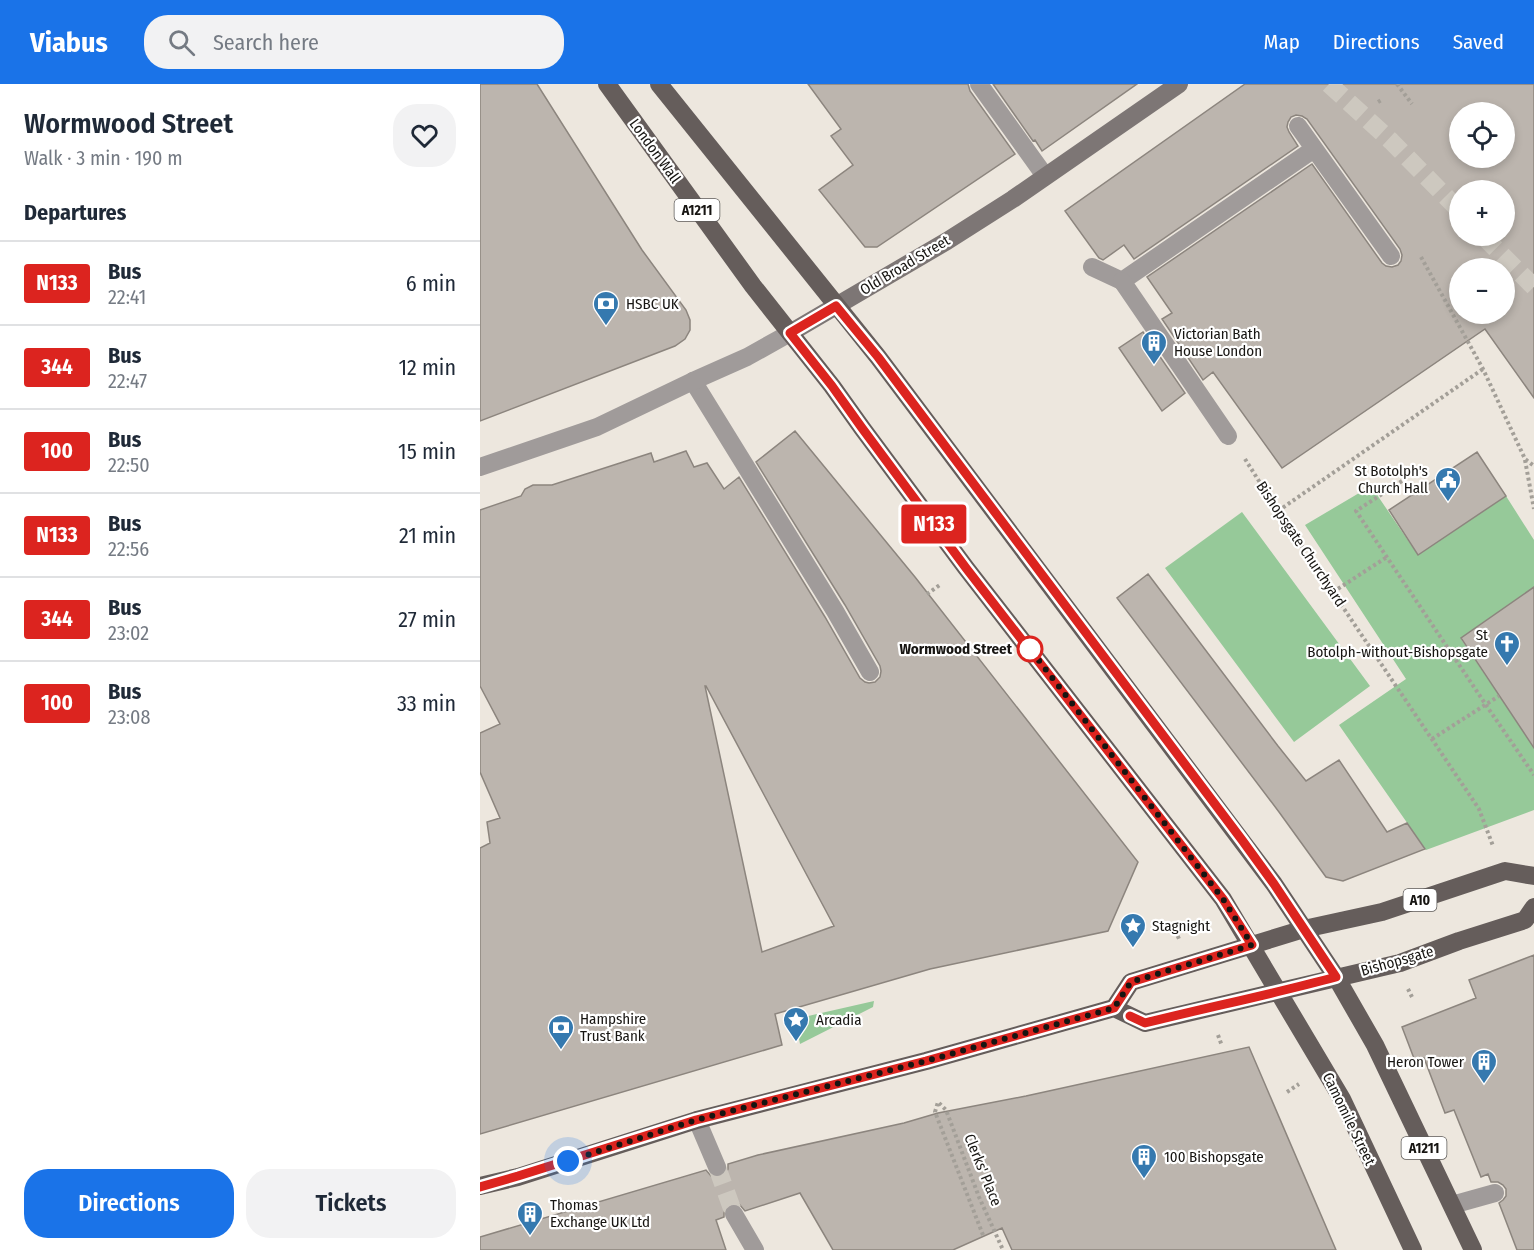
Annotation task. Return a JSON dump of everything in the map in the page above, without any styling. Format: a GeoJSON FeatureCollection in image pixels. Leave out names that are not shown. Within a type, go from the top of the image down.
{"type":"FeatureCollection","features":[{"type":"Feature","properties":{"kind":"main road","name":"London Wall"},"geometry":{"type":"LineString","coordinates":[[607,84],[753,286],[790,333]]}},
{"type":"Feature","properties":{"kind":"main road"},"geometry":{"type":"LineString","coordinates":[[659,84],[878,357],[1274,884],[1336,977]]}},
{"type":"Feature","properties":{"kind":"main road","name":"A1211"},"geometry":{"type":"LineString","coordinates":[[790,333],[832,386],[966,568],[1223,899],[1252,945]]}},
{"type":"Feature","properties":{"kind":"main road","name":"A10"},"geometry":{"type":"LineString","coordinates":[[1114,1008],[1131,982],[1304,929],[1382,912],[1505,871],[1534,876]]}},
{"type":"Feature","properties":{"kind":"main road","name":"Bishopsgate"},"geometry":{"type":"LineString","coordinates":[[1114,1008],[1145,1023],[1400,963],[1525,920],[1534,907]]}},
{"type":"Feature","properties":{"kind":"main road","name":"Camomile Street"},"geometry":{"type":"LineString","coordinates":[[1252,945],[1342,1099],[1413,1250]]}},
{"type":"Feature","properties":{"kind":"main road","name":"A1211"},"geometry":{"type":"LineString","coordinates":[[1336,977],[1375,1045],[1473,1250]]}},
{"type":"Feature","properties":{"kind":"main road"},"geometry":{"type":"LineString","coordinates":[[480,1186],[696,1120],[926,1061],[1114,1008]]}},
{"type":"Feature","properties":{"kind":"street"},"geometry":{"type":"LineString","coordinates":[[979,84],[1045,176]]}},
{"type":"Feature","properties":{"kind":"street","name":"Old Broad Street"},"geometry":{"type":"LineString","coordinates":[[480,467],[597,428],[747,357],[947,241],[1179,84]]}},
{"type":"Feature","properties":{"kind":"street"},"geometry":{"type":"LineString","coordinates":[[1298,126],[1391,256]]}},
{"type":"Feature","properties":{"kind":"street"},"geometry":{"type":"LineString","coordinates":[[1122,281],[1314,149]]}},
{"type":"Feature","properties":{"kind":"street"},"geometry":{"type":"LineString","coordinates":[[1092,267],[1122,281],[1228,436]]}},
{"type":"Feature","properties":{"kind":"street"},"geometry":{"type":"LineString","coordinates":[[693,381],[870,672]]}},
{"type":"Feature","properties":{"kind":"street"},"geometry":{"type":"LineString","coordinates":[[696,1120],[717,1167]]}},
{"type":"Feature","properties":{"kind":"street"},"geometry":{"type":"LineString","coordinates":[[1452,1205],[1495,1193]]}},
{"type":"Feature","properties":{"kind":"street"},"geometry":{"type":"LineString","coordinates":[[734,1214],[754,1250]]}},
{"type":"Feature","properties":{"kind":"path"},"geometry":{"type":"LineString","coordinates":[[1397,84],[1412,104]]}},
{"type":"Feature","properties":{"kind":"path"},"geometry":{"type":"LineString","coordinates":[[1378,102],[1383,99]]}},
{"type":"Feature","properties":{"kind":"path"},"geometry":{"type":"LineString","coordinates":[[1419,253],[1483,369],[1525,459],[1534,509]]}},
{"type":"Feature","properties":{"kind":"path"},"geometry":{"type":"LineString","coordinates":[[1278,511],[1483,369]]}},
{"type":"Feature","properties":{"kind":"path","name":"Bishopsgate Churchyard"},"geometry":{"type":"LineString","coordinates":[[1228,436],[1479,809],[1488,838],[1505,871]]}},
{"type":"Feature","properties":{"kind":"path"},"geometry":{"type":"LineString","coordinates":[[1525,459],[1534,466]]}},
{"type":"Feature","properties":{"kind":"path"},"geometry":{"type":"LineString","coordinates":[[1402,481],[1356,512],[1534,775]]}},
{"type":"Feature","properties":{"kind":"path"},"geometry":{"type":"LineString","coordinates":[[1333,592],[1387,557]]}},
{"type":"Feature","properties":{"kind":"path"},"geometry":{"type":"LineString","coordinates":[[1432,740],[1499,696]]}},
{"type":"Feature","properties":{"kind":"path"},"geometry":{"type":"LineString","coordinates":[[1218,1034],[1222,1046]]}},
{"type":"Feature","properties":{"kind":"path"},"geometry":{"type":"LineString","coordinates":[[1287,1092],[1299,1084]]}},
{"type":"Feature","properties":{"kind":"path","name":"Clerks' Place"},"geometry":{"type":"LineString","coordinates":[[982,1235],[935,1112],[938,1102],[946,1110],[979,1197],[1003,1250]]}},
{"type":"Feature","properties":{"kind":"green space"},"geometry":{"type":"Polygon","coordinates":[[[1371,486],[1418,555],[1506,496],[1534,540],[1534,587],[1461,639],[1534,748],[1534,810],[1426,850],[1339,725],[1406,679],[1305,525],[1371,486]]]}},
{"type":"Feature","properties":{"kind":"green space"},"geometry":{"type":"Polygon","coordinates":[[[1242,512],[1370,686],[1294,742],[1165,568],[1242,512]]]}},
{"type":"Feature","properties":{"kind":"green space"},"geometry":{"type":"Polygon","coordinates":[[[874,1001],[873,1007],[800,1044],[795,1019],[874,1001]]]}},
{"type":"Feature","properties":{"kind":"building"},"geometry":{"type":"Polygon","coordinates":[[[480,84],[537,84],[642,250],[686,310],[690,320],[690,330],[685,339],[675,346],[480,421],[480,84]]]}},
{"type":"Feature","properties":{"kind":"building"},"geometry":{"type":"Polygon","coordinates":[[[808,84],[968,84],[970,91],[1015,154],[877,247],[865,247],[819,190],[853,165],[831,136],[841,129],[808,84]]]}},
{"type":"Feature","properties":{"kind":"building"},"geometry":{"type":"Polygon","coordinates":[[[993,84],[1137,84],[1042,151],[993,84]]]}},
{"type":"Feature","properties":{"kind":"building"},"geometry":{"type":"Polygon","coordinates":[[[1245,84],[1534,84],[1534,398],[1485,329],[1282,468],[1213,372],[1203,380],[1162,319],[1172,313],[1147,277],[1312,164],[1382,263],[1392,267],[1401,261],[1400,249],[1307,119],[1302,116],[1291,117],[1287,127],[1298,146],[1134,259],[1124,245],[1103,260],[1099,258],[1065,211],[1245,84]]]}},
{"type":"Feature","properties":{"kind":"building","name":"Victorian Bath House London"},"geometry":{"type":"Polygon","coordinates":[[[1143,332],[1185,393],[1162,411],[1119,348],[1143,332]]]}},
{"type":"Feature","properties":{"kind":"building"},"geometry":{"type":"Polygon","coordinates":[[[795,431],[915,577],[1138,862],[1108,931],[930,969],[775,1014],[782,1045],[480,1134],[480,848],[490,843],[487,822],[500,818],[480,772],[480,733],[500,724],[480,686],[480,510],[521,496],[525,489],[533,485],[552,485],[651,453],[654,462],[686,451],[694,467],[707,463],[724,489],[739,477],[860,678],[865,682],[875,682],[880,677],[880,666],[756,462],[795,431]],[[706,686],[762,952],[834,926],[706,686]]]}},
{"type":"Feature","properties":{"kind":"building","name":"St Botolph's Church Hall"},"geometry":{"type":"Polygon","coordinates":[[[1477,452],[1506,496],[1418,555],[1389,510],[1477,452]]]}},
{"type":"Feature","properties":{"kind":"building"},"geometry":{"type":"Polygon","coordinates":[[[1148,574],[1306,781],[1339,760],[1387,832],[1407,823],[1425,849],[1343,881],[1326,877],[1117,598],[1148,574]]]}},
{"type":"Feature","properties":{"kind":"building","name":"St Botolph-without-Bishopsgate"},"geometry":{"type":"Polygon","coordinates":[[[1534,587],[1534,748],[1461,638],[1534,587]]]}},
{"type":"Feature","properties":{"kind":"building","name":"Heron Tower"},"geometry":{"type":"Polygon","coordinates":[[[1534,955],[1534,1250],[1517,1250],[1499,1203],[1506,1196],[1506,1189],[1498,1182],[1491,1182],[1488,1174],[1481,1177],[1454,1110],[1445,1113],[1424,1058],[1415,1061],[1402,1027],[1476,998],[1469,980],[1534,955]]]}},
{"type":"Feature","properties":{"kind":"building","name":"100 Bishopsgate"},"geometry":{"type":"Polygon","coordinates":[[[1249,1047],[1336,1250],[1012,1250],[1002,1228],[953,1250],[833,1250],[800,1193],[745,1211],[739,1204],[728,1205],[724,1209],[724,1217],[716,1220],[726,1250],[480,1250],[480,1237],[706,1170],[711,1176],[721,1178],[728,1169],[728,1164],[758,1155],[904,1123],[938,1113],[1249,1047]]]}},
{"type":"Feature","properties":{"kind":"tunnel"},"geometry":{"type":"LineString","coordinates":[[1329,84],[1391,141],[1449,200]]}},
{"type":"Feature","properties":{"kind":"tunnel"},"geometry":{"type":"LineString","coordinates":[[1493,246],[1534,287]]}},
{"type":"Feature","properties":{"kind":"tunnel"},"geometry":{"type":"LineString","coordinates":[[717,1167],[734,1214]]}},
{"type":"Feature","properties":{"kind":"bus line","name":"N133"},"geometry":{"type":"LineString","coordinates":[[480,1187],[696,1120],[926,1061],[1114,1008],[1131,982],[1252,945],[1223,899],[966,568],[848,407],[790,333],[836,306],[878,357],[1242,840],[1336,977],[1145,1023],[1130,1016]]}},
{"type":"Feature","properties":{"kind":"place","name":"HSBC UK"},"geometry":{"type":"Point","coordinates":[606,327]}},
{"type":"Feature","properties":{"kind":"place","name":"Victorian Bath House London"},"geometry":{"type":"Point","coordinates":[1154,366]}},
{"type":"Feature","properties":{"kind":"place","name":"St Botolph's Church Hall"},"geometry":{"type":"Point","coordinates":[1448,503]}},
{"type":"Feature","properties":{"kind":"place","name":"Wormwood Street"},"geometry":{"type":"Point","coordinates":[1030,649]}},
{"type":"Feature","properties":{"kind":"place","name":"St Botolph-without-Bishopsgate"},"geometry":{"type":"Point","coordinates":[1507,667]}},
{"type":"Feature","properties":{"kind":"place","name":"Stagnight"},"geometry":{"type":"Point","coordinates":[1133,949]}},
{"type":"Feature","properties":{"kind":"place","name":"Arcadia"},"geometry":{"type":"Point","coordinates":[796,1043]}},
{"type":"Feature","properties":{"kind":"place","name":"Hampshire Trust Bank"},"geometry":{"type":"Point","coordinates":[561,1051]}},
{"type":"Feature","properties":{"kind":"place","name":"Heron Tower"},"geometry":{"type":"Point","coordinates":[1484,1085]}},
{"type":"Feature","properties":{"kind":"place","name":"100 Bishopsgate"},"geometry":{"type":"Point","coordinates":[1144,1180]}},
{"type":"Feature","properties":{"kind":"place","name":"Thomas Exchange UK Ltd"},"geometry":{"type":"Point","coordinates":[530,1237]}},
{"type":"Feature","properties":{"kind":"route"},"geometry":{"type":"LineString","coordinates":[[568,1161],[696,1120],[926,1061],[1114,1008],[1131,982],[1252,945],[1223,899],[1030,649]]}}]}
